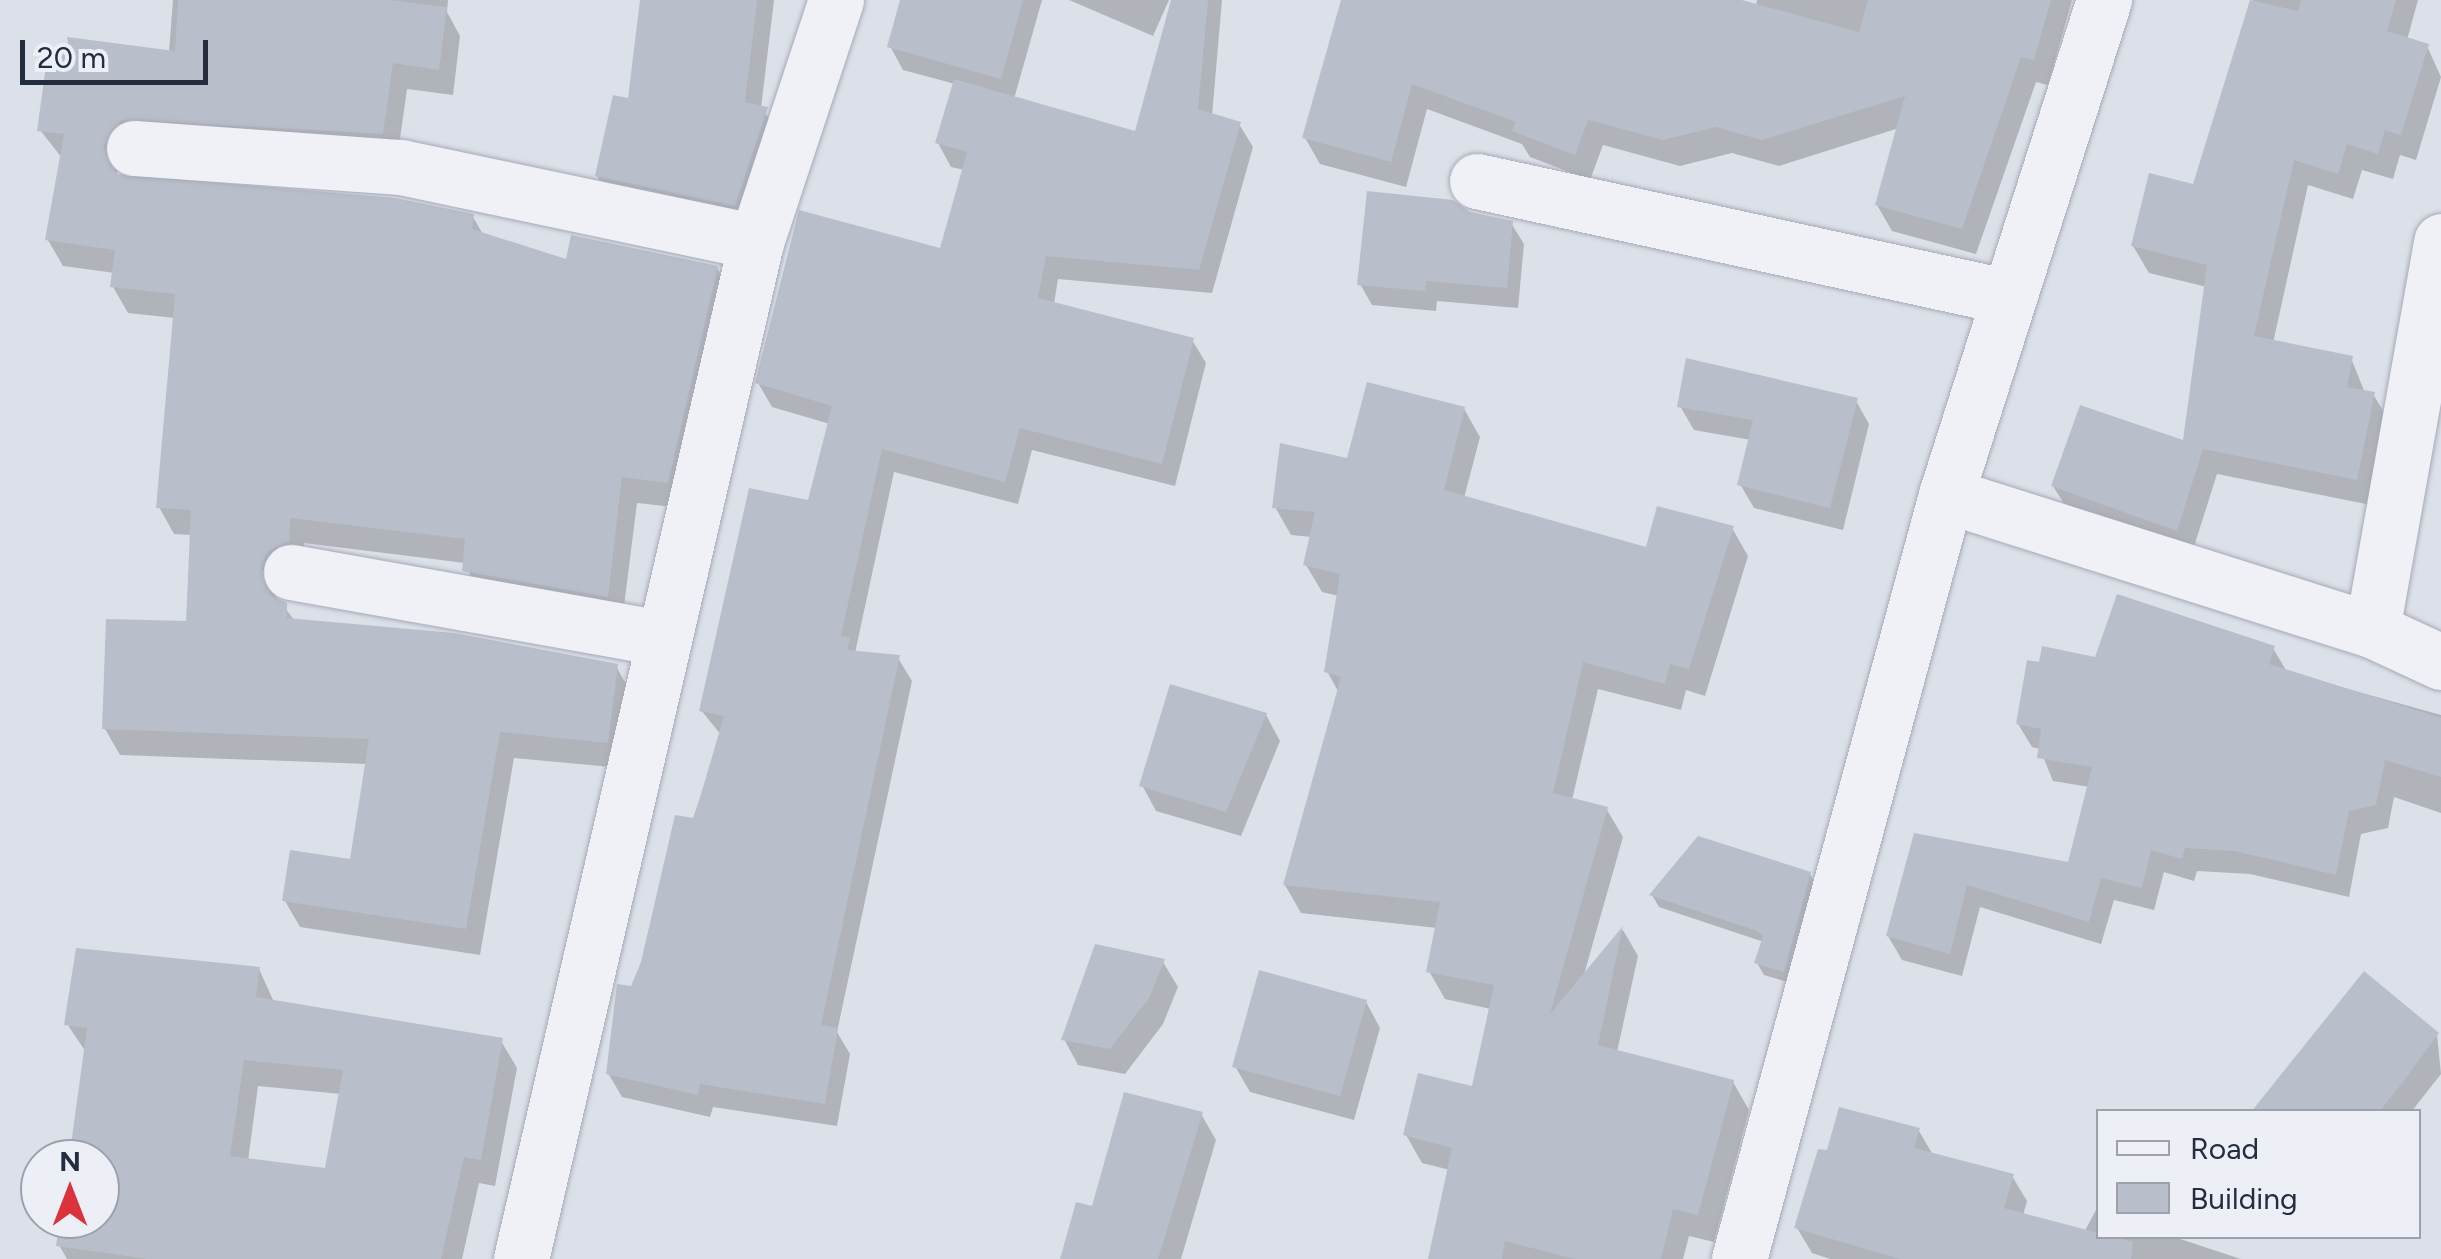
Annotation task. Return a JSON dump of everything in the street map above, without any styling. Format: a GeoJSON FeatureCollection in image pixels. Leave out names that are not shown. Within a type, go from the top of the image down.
{"type":"FeatureCollection","features":[{"type":"Feature","properties":{"kind":"street"},"geometry":{"type":"LineString","coordinates":[[521,1259],[756,242],[836,0]]}},
{"type":"Feature","properties":{"kind":"street"},"geometry":{"type":"LineString","coordinates":[[1739,1259],[1946,495],[2104,0]]}},
{"type":"Feature","properties":{"kind":"street"},"geometry":{"type":"LineString","coordinates":[[134,148],[400,167],[756,242]]}},
{"type":"Feature","properties":{"kind":"street"},"geometry":{"type":"LineString","coordinates":[[1477,181],[2008,298]]}},
{"type":"Feature","properties":{"kind":"street"},"geometry":{"type":"LineString","coordinates":[[2372,630],[2441,241]]}},
{"type":"Feature","properties":{"kind":"street"},"geometry":{"type":"LineString","coordinates":[[1946,495],[2372,630],[2441,662]]}},
{"type":"Feature","properties":{"kind":"street"},"geometry":{"type":"LineString","coordinates":[[292,572],[663,638]]}},
{"type":"Feature","properties":{"kind":"building"},"geometry":{"type":"Polygon","coordinates":[[[178,0],[390,0],[447,7],[439,70],[393,63],[383,134],[121,120],[103,147],[117,174],[395,198],[474,214],[472,229],[566,259],[571,235],[718,266],[668,483],[622,477],[608,597],[462,571],[465,539],[290,518],[289,542],[268,551],[261,566],[270,595],[287,603],[287,618],[454,633],[618,664],[608,743],[500,732],[466,929],[282,901],[290,850],[350,859],[369,739],[102,729],[106,619],[186,621],[191,510],[156,508],[175,294],[110,287],[115,250],[45,240],[64,134],[37,131],[48,51],[70,53],[67,37],[175,51],[178,0]]]}},
{"type":"Feature","properties":{"kind":"building"},"geometry":{"type":"Polygon","coordinates":[[[640,0],[757,0],[745,102],[768,107],[735,206],[595,176],[613,95],[628,98],[640,0]]]}},
{"type":"Feature","properties":{"kind":"building"},"geometry":{"type":"Polygon","coordinates":[[[900,0],[1023,0],[1001,79],[887,47],[900,0]]]}},
{"type":"Feature","properties":{"kind":"building"},"geometry":{"type":"Polygon","coordinates":[[[1171,0],[1208,0],[1198,109],[1241,122],[1199,270],[1046,256],[1038,298],[1194,338],[1162,464],[1020,428],[1005,482],[882,449],[841,636],[850,638],[847,650],[900,655],[821,1025],[838,1028],[825,1104],[700,1084],[698,1095],[606,1074],[617,984],[631,986],[641,962],[675,815],[694,818],[724,716],[699,711],[749,488],[808,500],[832,406],[755,383],[799,210],[940,248],[967,152],[935,143],[954,79],[1135,131],[1171,0]]]}},
{"type":"Feature","properties":{"kind":"building"},"geometry":{"type":"Polygon","coordinates":[[[1341,0],[1742,0],[1859,32],[1868,0],[2051,0],[2034,60],[2021,57],[1962,229],[1875,205],[1905,96],[1762,140],[1716,127],[1663,140],[1588,120],[1575,155],[1512,131],[1516,122],[1412,84],[1391,162],[1302,138],[1341,0]]]}},
{"type":"Feature","properties":{"kind":"building"},"geometry":{"type":"Polygon","coordinates":[[[2250,0],[2298,11],[2301,0],[2396,0],[2387,31],[2429,44],[2401,135],[2385,130],[2378,154],[2347,144],[2338,174],[2294,160],[2254,336],[2353,356],[2347,387],[2375,392],[2357,480],[2203,449],[2177,531],[2051,486],[2080,405],[2183,440],[2207,265],[2131,246],[2149,173],[2193,184],[2250,0]]]}},
{"type":"Feature","properties":{"kind":"building"},"geometry":{"type":"Polygon","coordinates":[[[1367,191],[1453,200],[1470,212],[1513,221],[1507,288],[1426,281],[1425,291],[1357,285],[1367,191]]]}},
{"type":"Feature","properties":{"kind":"building"},"geometry":{"type":"Polygon","coordinates":[[[1686,358],[1858,398],[1830,508],[1737,485],[1753,420],[1677,407],[1686,358]]]}},
{"type":"Feature","properties":{"kind":"building"},"geometry":{"type":"Polygon","coordinates":[[[1367,382],[1465,407],[1444,490],[1646,547],[1657,506],[1734,526],[1689,669],[1670,664],[1665,684],[1583,662],[1553,793],[1608,807],[1550,1014],[1623,926],[1598,1045],[1734,1080],[1698,1215],[1673,1209],[1661,1259],[1575,1259],[1505,1241],[1502,1259],[1428,1259],[1452,1148],[1403,1135],[1418,1073],[1472,1086],[1494,985],[1426,972],[1440,902],[1283,885],[1341,677],[1324,672],[1340,574],[1303,565],[1315,512],[1272,508],[1280,443],[1347,458],[1367,382]]]}},
{"type":"Feature","properties":{"kind":"building"},"geometry":{"type":"Polygon","coordinates":[[[2117,594],[2275,646],[2269,664],[2441,718],[2441,777],[2385,760],[2376,805],[2349,811],[2336,875],[2235,851],[2185,848],[2182,859],[2151,850],[2142,888],[2101,878],[2089,922],[1967,885],[1950,954],[1886,936],[1914,833],[2068,862],[2092,767],[2037,758],[2041,729],[2016,724],[2027,660],[2039,662],[2042,646],[2095,657],[2117,594]]]}},
{"type":"Feature","properties":{"kind":"building"},"geometry":{"type":"Polygon","coordinates":[[[1170,684],[1267,713],[1226,812],[1139,786],[1170,684]]]}},
{"type":"Feature","properties":{"kind":"building"},"geometry":{"type":"Polygon","coordinates":[[[1698,836],[1811,872],[1784,972],[1754,963],[1763,936],[1757,931],[1649,895],[1698,836]]]}},
{"type":"Feature","properties":{"kind":"building"},"geometry":{"type":"Polygon","coordinates":[[[1095,944],[1165,959],[1149,998],[1110,1049],[1061,1040],[1095,944]]]}},
{"type":"Feature","properties":{"kind":"building"},"geometry":{"type":"Polygon","coordinates":[[[76,948],[260,967],[256,997],[503,1038],[481,1160],[464,1157],[441,1259],[148,1259],[56,1246],[57,1239],[120,1239],[120,1139],[72,1139],[87,1028],[64,1025],[76,948]],[[244,1060],[230,1156],[325,1168],[343,1070],[244,1060]]]}},
{"type":"Feature","properties":{"kind":"building"},"geometry":{"type":"Polygon","coordinates":[[[1259,970],[1367,1000],[1340,1096],[1232,1067],[1259,970]]]}},
{"type":"Feature","properties":{"kind":"building"},"geometry":{"type":"Polygon","coordinates":[[[2364,971],[2439,1033],[2381,1109],[2253,1109],[2364,971]]]}},
{"type":"Feature","properties":{"kind":"building"},"geometry":{"type":"Polygon","coordinates":[[[1124,1092],[1203,1112],[1158,1259],[1060,1259],[1076,1202],[1092,1206],[1124,1092]]]}},
{"type":"Feature","properties":{"kind":"building"},"geometry":{"type":"Polygon","coordinates":[[[1839,1107],[1920,1128],[1914,1148],[2014,1174],[2004,1208],[2096,1232],[2096,1239],[2133,1242],[2131,1259],[1900,1259],[1794,1228],[1818,1149],[1827,1150],[1839,1107]]]}}]}
